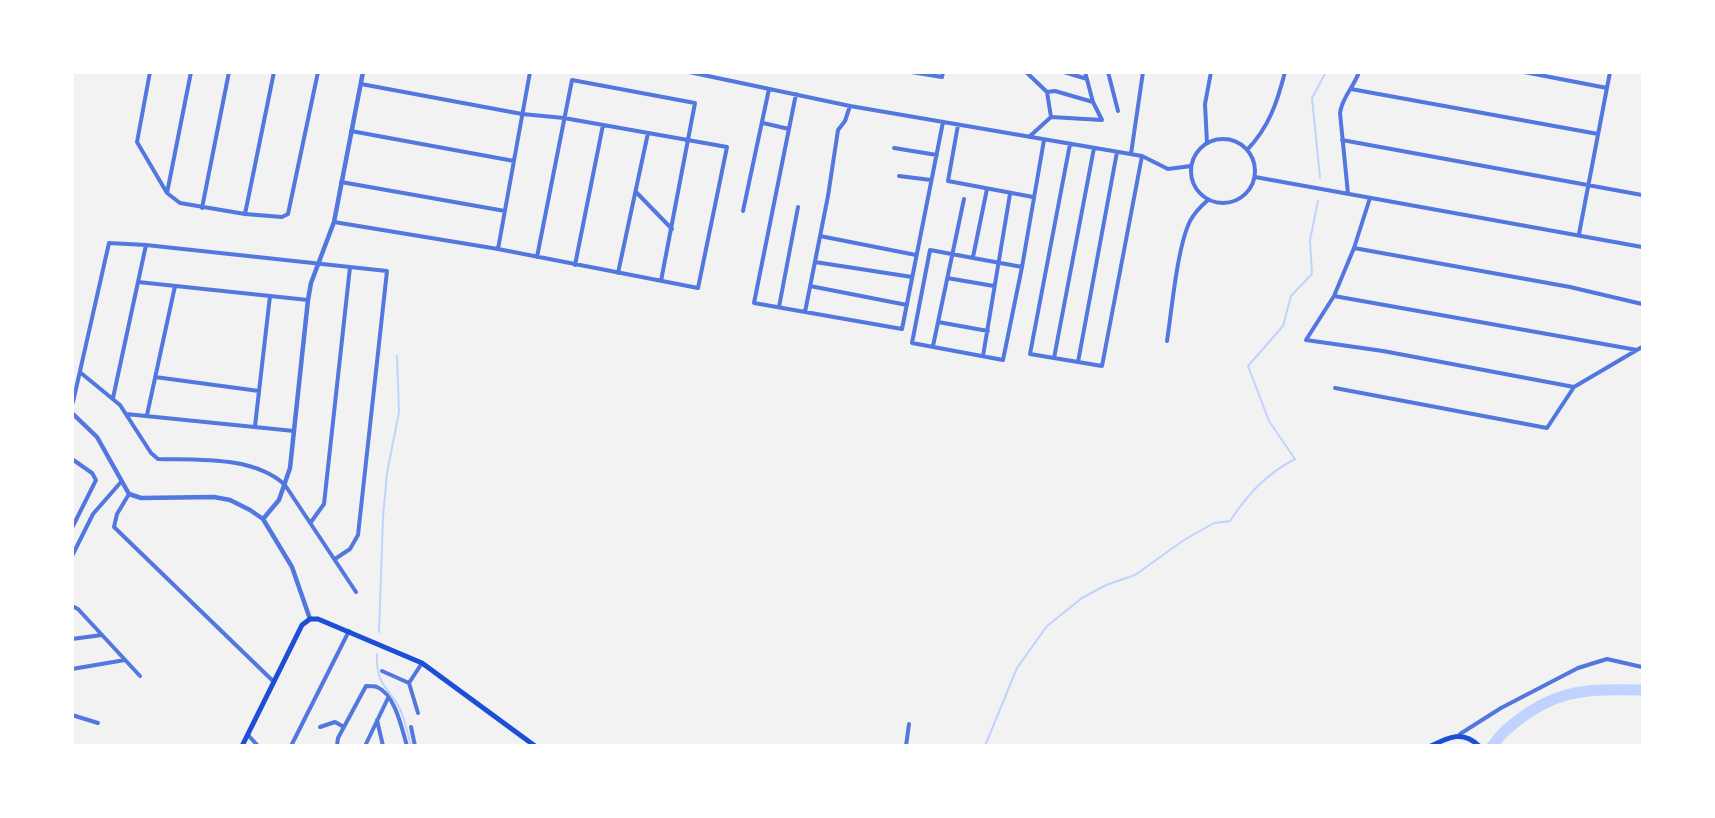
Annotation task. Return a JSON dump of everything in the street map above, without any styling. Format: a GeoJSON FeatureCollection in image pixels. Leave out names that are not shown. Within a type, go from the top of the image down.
{"type":"FeatureCollection","features":[{"type":"Feature","properties":{"kind":"main road"},"geometry":{"type":"LineString","coordinates":[[242,746],[302,625],[310,619],[324,620],[349,630],[422,664],[535,746]]}},
{"type":"Feature","properties":{"kind":"main road"},"geometry":{"type":"LineString","coordinates":[[1431,746],[1460,734],[1470,738],[1479,745]]}},
{"type":"Feature","properties":{"kind":"street"},"geometry":{"type":"LineString","coordinates":[[150,72],[138,142],[167,193],[180,203],[202,208],[286,217],[318,72]]}},
{"type":"Feature","properties":{"kind":"street"},"geometry":{"type":"LineString","coordinates":[[167,193],[192,72]]}},
{"type":"Feature","properties":{"kind":"street"},"geometry":{"type":"LineString","coordinates":[[202,208],[229,72]]}},
{"type":"Feature","properties":{"kind":"street"},"geometry":{"type":"LineString","coordinates":[[244,214],[274,72]]}},
{"type":"Feature","properties":{"kind":"street"},"geometry":{"type":"LineString","coordinates":[[264,519],[279,500],[286,485],[290,468],[308,300],[334,222],[363,72]]}},
{"type":"Feature","properties":{"kind":"street"},"geometry":{"type":"LineString","coordinates":[[498,250],[530,72]]}},
{"type":"Feature","properties":{"kind":"street"},"geometry":{"type":"LineString","coordinates":[[689,72],[850,106],[1142,156],[1168,169],[1191,166]]}},
{"type":"Feature","properties":{"kind":"street"},"geometry":{"type":"LineString","coordinates":[[718,78],[719,72]]}},
{"type":"Feature","properties":{"kind":"street"},"geometry":{"type":"LineString","coordinates":[[911,72],[943,75]]}},
{"type":"Feature","properties":{"kind":"street"},"geometry":{"type":"LineString","coordinates":[[1026,72],[1047,92],[1051,117]]}},
{"type":"Feature","properties":{"kind":"street"},"geometry":{"type":"LineString","coordinates":[[1064,72],[1087,79]]}},
{"type":"Feature","properties":{"kind":"street"},"geometry":{"type":"LineString","coordinates":[[1029,137],[1051,117],[1102,120],[1093,102],[1086,72]]}},
{"type":"Feature","properties":{"kind":"street"},"geometry":{"type":"LineString","coordinates":[[1108,72],[1118,111]]}},
{"type":"Feature","properties":{"kind":"street"},"geometry":{"type":"LineString","coordinates":[[1131,154],[1143,72]]}},
{"type":"Feature","properties":{"kind":"street"},"geometry":{"type":"LineString","coordinates":[[1207,143],[1206,104],[1211,72]]}},
{"type":"Feature","properties":{"kind":"street"},"geometry":{"type":"LineString","coordinates":[[1247,150],[1262,134],[1272,116],[1285,72]]}},
{"type":"Feature","properties":{"kind":"street"},"geometry":{"type":"LineString","coordinates":[[1348,194],[1340,113],[1342,102],[1359,72]]}},
{"type":"Feature","properties":{"kind":"street"},"geometry":{"type":"LineString","coordinates":[[1524,72],[1607,88]]}},
{"type":"Feature","properties":{"kind":"street"},"geometry":{"type":"LineString","coordinates":[[1579,234],[1610,72]]}},
{"type":"Feature","properties":{"kind":"street"},"geometry":{"type":"LineString","coordinates":[[538,258],[572,80],[695,103],[661,281]]}},
{"type":"Feature","properties":{"kind":"street"},"geometry":{"type":"LineString","coordinates":[[334,222],[498,250],[698,288],[727,147],[564,118],[522,114],[361,84]]}},
{"type":"Feature","properties":{"kind":"street"},"geometry":{"type":"LineString","coordinates":[[743,211],[769,89]]}},
{"type":"Feature","properties":{"kind":"street"},"geometry":{"type":"LineString","coordinates":[[1351,89],[1598,134]]}},
{"type":"Feature","properties":{"kind":"street"},"geometry":{"type":"LineString","coordinates":[[1047,92],[1055,91],[1093,102]]}},
{"type":"Feature","properties":{"kind":"street"},"geometry":{"type":"LineString","coordinates":[[796,94],[754,303],[902,329],[943,122]]}},
{"type":"Feature","properties":{"kind":"street"},"geometry":{"type":"LineString","coordinates":[[805,312],[838,130],[846,121],[850,106]]}},
{"type":"Feature","properties":{"kind":"street"},"geometry":{"type":"LineString","coordinates":[[762,123],[789,129]]}},
{"type":"Feature","properties":{"kind":"street"},"geometry":{"type":"LineString","coordinates":[[575,265],[603,125]]}},
{"type":"Feature","properties":{"kind":"street"},"geometry":{"type":"LineString","coordinates":[[958,125],[948,181],[1033,198]]}},
{"type":"Feature","properties":{"kind":"street"},"geometry":{"type":"LineString","coordinates":[[351,131],[514,161]]}},
{"type":"Feature","properties":{"kind":"street"},"geometry":{"type":"LineString","coordinates":[[618,273],[648,133]]}},
{"type":"Feature","properties":{"kind":"street"},"geometry":{"type":"LineString","coordinates":[[1222,139],[1235,141],[1247,150],[1254,162],[1255,177],[1251,188],[1239,200],[1224,204],[1208,200],[1196,189],[1191,178],[1191,166],[1195,154],[1207,143],[1222,139]]}},
{"type":"Feature","properties":{"kind":"street"},"geometry":{"type":"LineString","coordinates":[[1022,267],[930,250],[912,343],[1003,360],[1022,267],[1044,140]]}},
{"type":"Feature","properties":{"kind":"street"},"geometry":{"type":"LineString","coordinates":[[1342,140],[1642,195]]}},
{"type":"Feature","properties":{"kind":"street"},"geometry":{"type":"LineString","coordinates":[[1070,144],[1030,354],[1102,366],[1142,156]]}},
{"type":"Feature","properties":{"kind":"street"},"geometry":{"type":"LineString","coordinates":[[894,148],[936,154]]}},
{"type":"Feature","properties":{"kind":"street"},"geometry":{"type":"LineString","coordinates":[[1054,358],[1094,148]]}},
{"type":"Feature","properties":{"kind":"street"},"geometry":{"type":"LineString","coordinates":[[1078,362],[1118,152]]}},
{"type":"Feature","properties":{"kind":"street"},"geometry":{"type":"LineString","coordinates":[[899,176],[931,180]]}},
{"type":"Feature","properties":{"kind":"street"},"geometry":{"type":"LineString","coordinates":[[1255,177],[1579,234],[1642,247]]}},
{"type":"Feature","properties":{"kind":"street"},"geometry":{"type":"LineString","coordinates":[[341,182],[505,211]]}},
{"type":"Feature","properties":{"kind":"street"},"geometry":{"type":"LineString","coordinates":[[973,257],[987,190]]}},
{"type":"Feature","properties":{"kind":"street"},"geometry":{"type":"LineString","coordinates":[[636,192],[672,229]]}},
{"type":"Feature","properties":{"kind":"street"},"geometry":{"type":"LineString","coordinates":[[983,356],[997,261],[1010,194]]}},
{"type":"Feature","properties":{"kind":"street"},"geometry":{"type":"LineString","coordinates":[[1370,198],[1354,248],[1334,296],[1306,340],[1383,351],[1574,387]]}},
{"type":"Feature","properties":{"kind":"street"},"geometry":{"type":"LineString","coordinates":[[933,346],[964,199]]}},
{"type":"Feature","properties":{"kind":"street"},"geometry":{"type":"LineString","coordinates":[[1167,340],[1182,248],[1187,231],[1197,210],[1208,200]]}},
{"type":"Feature","properties":{"kind":"street"},"geometry":{"type":"LineString","coordinates":[[779,307],[798,207]]}},
{"type":"Feature","properties":{"kind":"street"},"geometry":{"type":"LineString","coordinates":[[820,236],[916,255]]}},
{"type":"Feature","properties":{"kind":"street"},"geometry":{"type":"LineString","coordinates":[[72,248],[73,237]]}},
{"type":"Feature","properties":{"kind":"street"},"geometry":{"type":"LineString","coordinates":[[73,402],[109,243],[146,245],[387,271],[358,535],[350,548],[335,559]]}},
{"type":"Feature","properties":{"kind":"street"},"geometry":{"type":"LineString","coordinates":[[113,398],[146,245]]}},
{"type":"Feature","properties":{"kind":"street"},"geometry":{"type":"LineString","coordinates":[[1354,248],[1570,287],[1642,304]]}},
{"type":"Feature","properties":{"kind":"street"},"geometry":{"type":"LineString","coordinates":[[815,262],[912,277]]}},
{"type":"Feature","properties":{"kind":"street"},"geometry":{"type":"LineString","coordinates":[[311,522],[324,504],[350,267]]}},
{"type":"Feature","properties":{"kind":"street"},"geometry":{"type":"LineString","coordinates":[[948,278],[994,286]]}},
{"type":"Feature","properties":{"kind":"street"},"geometry":{"type":"LineString","coordinates":[[138,282],[308,300]]}},
{"type":"Feature","properties":{"kind":"street"},"geometry":{"type":"LineString","coordinates":[[147,415],[175,286]]}},
{"type":"Feature","properties":{"kind":"street"},"geometry":{"type":"LineString","coordinates":[[810,286],[907,305]]}},
{"type":"Feature","properties":{"kind":"street"},"geometry":{"type":"LineString","coordinates":[[255,426],[270,296]]}},
{"type":"Feature","properties":{"kind":"street"},"geometry":{"type":"LineString","coordinates":[[1334,296],[1636,350]]}},
{"type":"Feature","properties":{"kind":"street"},"geometry":{"type":"LineString","coordinates":[[938,322],[988,331]]}},
{"type":"Feature","properties":{"kind":"street"},"geometry":{"type":"LineString","coordinates":[[1335,388],[1547,428],[1574,387],[1642,348]]}},
{"type":"Feature","properties":{"kind":"street"},"geometry":{"type":"LineString","coordinates":[[81,373],[113,398],[126,414],[151,453],[158,460],[215,460],[275,475],[286,485],[356,592]]}},
{"type":"Feature","properties":{"kind":"street"},"geometry":{"type":"LineString","coordinates":[[155,377],[260,391]]}},
{"type":"Feature","properties":{"kind":"street"},"geometry":{"type":"LineString","coordinates":[[72,414],[97,437],[129,494],[141,498],[214,497],[230,500],[264,519],[292,567],[310,619]]}},
{"type":"Feature","properties":{"kind":"street"},"geometry":{"type":"LineString","coordinates":[[126,414],[294,431]]}},
{"type":"Feature","properties":{"kind":"street"},"geometry":{"type":"LineString","coordinates":[[72,459],[88,469],[96,480],[91,494],[77,515],[72,528]]}},
{"type":"Feature","properties":{"kind":"street"},"geometry":{"type":"LineString","coordinates":[[72,556],[93,514],[121,482]]}},
{"type":"Feature","properties":{"kind":"street"},"geometry":{"type":"LineString","coordinates":[[129,494],[117,514],[114,527],[273,681]]}},
{"type":"Feature","properties":{"kind":"street"},"geometry":{"type":"LineString","coordinates":[[72,512],[77,515]]}},
{"type":"Feature","properties":{"kind":"street"},"geometry":{"type":"LineString","coordinates":[[72,606],[78,609],[140,676]]}},
{"type":"Feature","properties":{"kind":"street"},"geometry":{"type":"LineString","coordinates":[[291,746],[349,630]]}},
{"type":"Feature","properties":{"kind":"street"},"geometry":{"type":"LineString","coordinates":[[72,639],[102,636]]}},
{"type":"Feature","properties":{"kind":"street"},"geometry":{"type":"LineString","coordinates":[[1460,734],[1501,708],[1578,668],[1607,659],[1642,667]]}},
{"type":"Feature","properties":{"kind":"street"},"geometry":{"type":"LineString","coordinates":[[72,669],[124,660]]}},
{"type":"Feature","properties":{"kind":"street"},"geometry":{"type":"LineString","coordinates":[[409,683],[422,664]]}},
{"type":"Feature","properties":{"kind":"street"},"geometry":{"type":"LineString","coordinates":[[382,671],[409,683],[418,714]]}},
{"type":"Feature","properties":{"kind":"street"},"geometry":{"type":"LineString","coordinates":[[337,746],[344,727],[366,686],[377,687],[396,709],[406,746]]}},
{"type":"Feature","properties":{"kind":"street"},"geometry":{"type":"LineString","coordinates":[[365,746],[388,698]]}},
{"type":"Feature","properties":{"kind":"street"},"geometry":{"type":"LineString","coordinates":[[72,715],[98,724]]}},
{"type":"Feature","properties":{"kind":"street"},"geometry":{"type":"LineString","coordinates":[[377,720],[383,746]]}},
{"type":"Feature","properties":{"kind":"street"},"geometry":{"type":"LineString","coordinates":[[320,727],[335,722],[344,727]]}},
{"type":"Feature","properties":{"kind":"street"},"geometry":{"type":"LineString","coordinates":[[906,746],[909,724]]}},
{"type":"Feature","properties":{"kind":"street"},"geometry":{"type":"LineString","coordinates":[[411,727],[415,746]]}},
{"type":"Feature","properties":{"kind":"street"},"geometry":{"type":"LineString","coordinates":[[248,735],[258,746]]}},
{"type":"Feature","properties":{"kind":"waterway"},"geometry":{"type":"LineString","coordinates":[[1320,178],[1312,98],[1326,72]]}},
{"type":"Feature","properties":{"kind":"waterway"},"geometry":{"type":"LineString","coordinates":[[985,746],[1017,668],[1047,626],[1082,598],[1106,585],[1135,575],[1184,540],[1214,523],[1230,521],[1266,478],[1295,459],[1269,421],[1248,366],[1283,326],[1291,296],[1312,274],[1310,240],[1318,201]]}},
{"type":"Feature","properties":{"kind":"waterway"},"geometry":{"type":"LineString","coordinates":[[379,632],[383,517],[387,473],[399,412],[397,356]]}},
{"type":"Feature","properties":{"kind":"waterway"},"geometry":{"type":"LineString","coordinates":[[377,654],[380,678],[399,707],[411,746]]}},
{"type":"Feature","properties":{"kind":"waterway"},"geometry":{"type":"LineString","coordinates":[[1492,746],[1503,733],[1522,717],[1553,699],[1585,691],[1642,690]]}}]}
